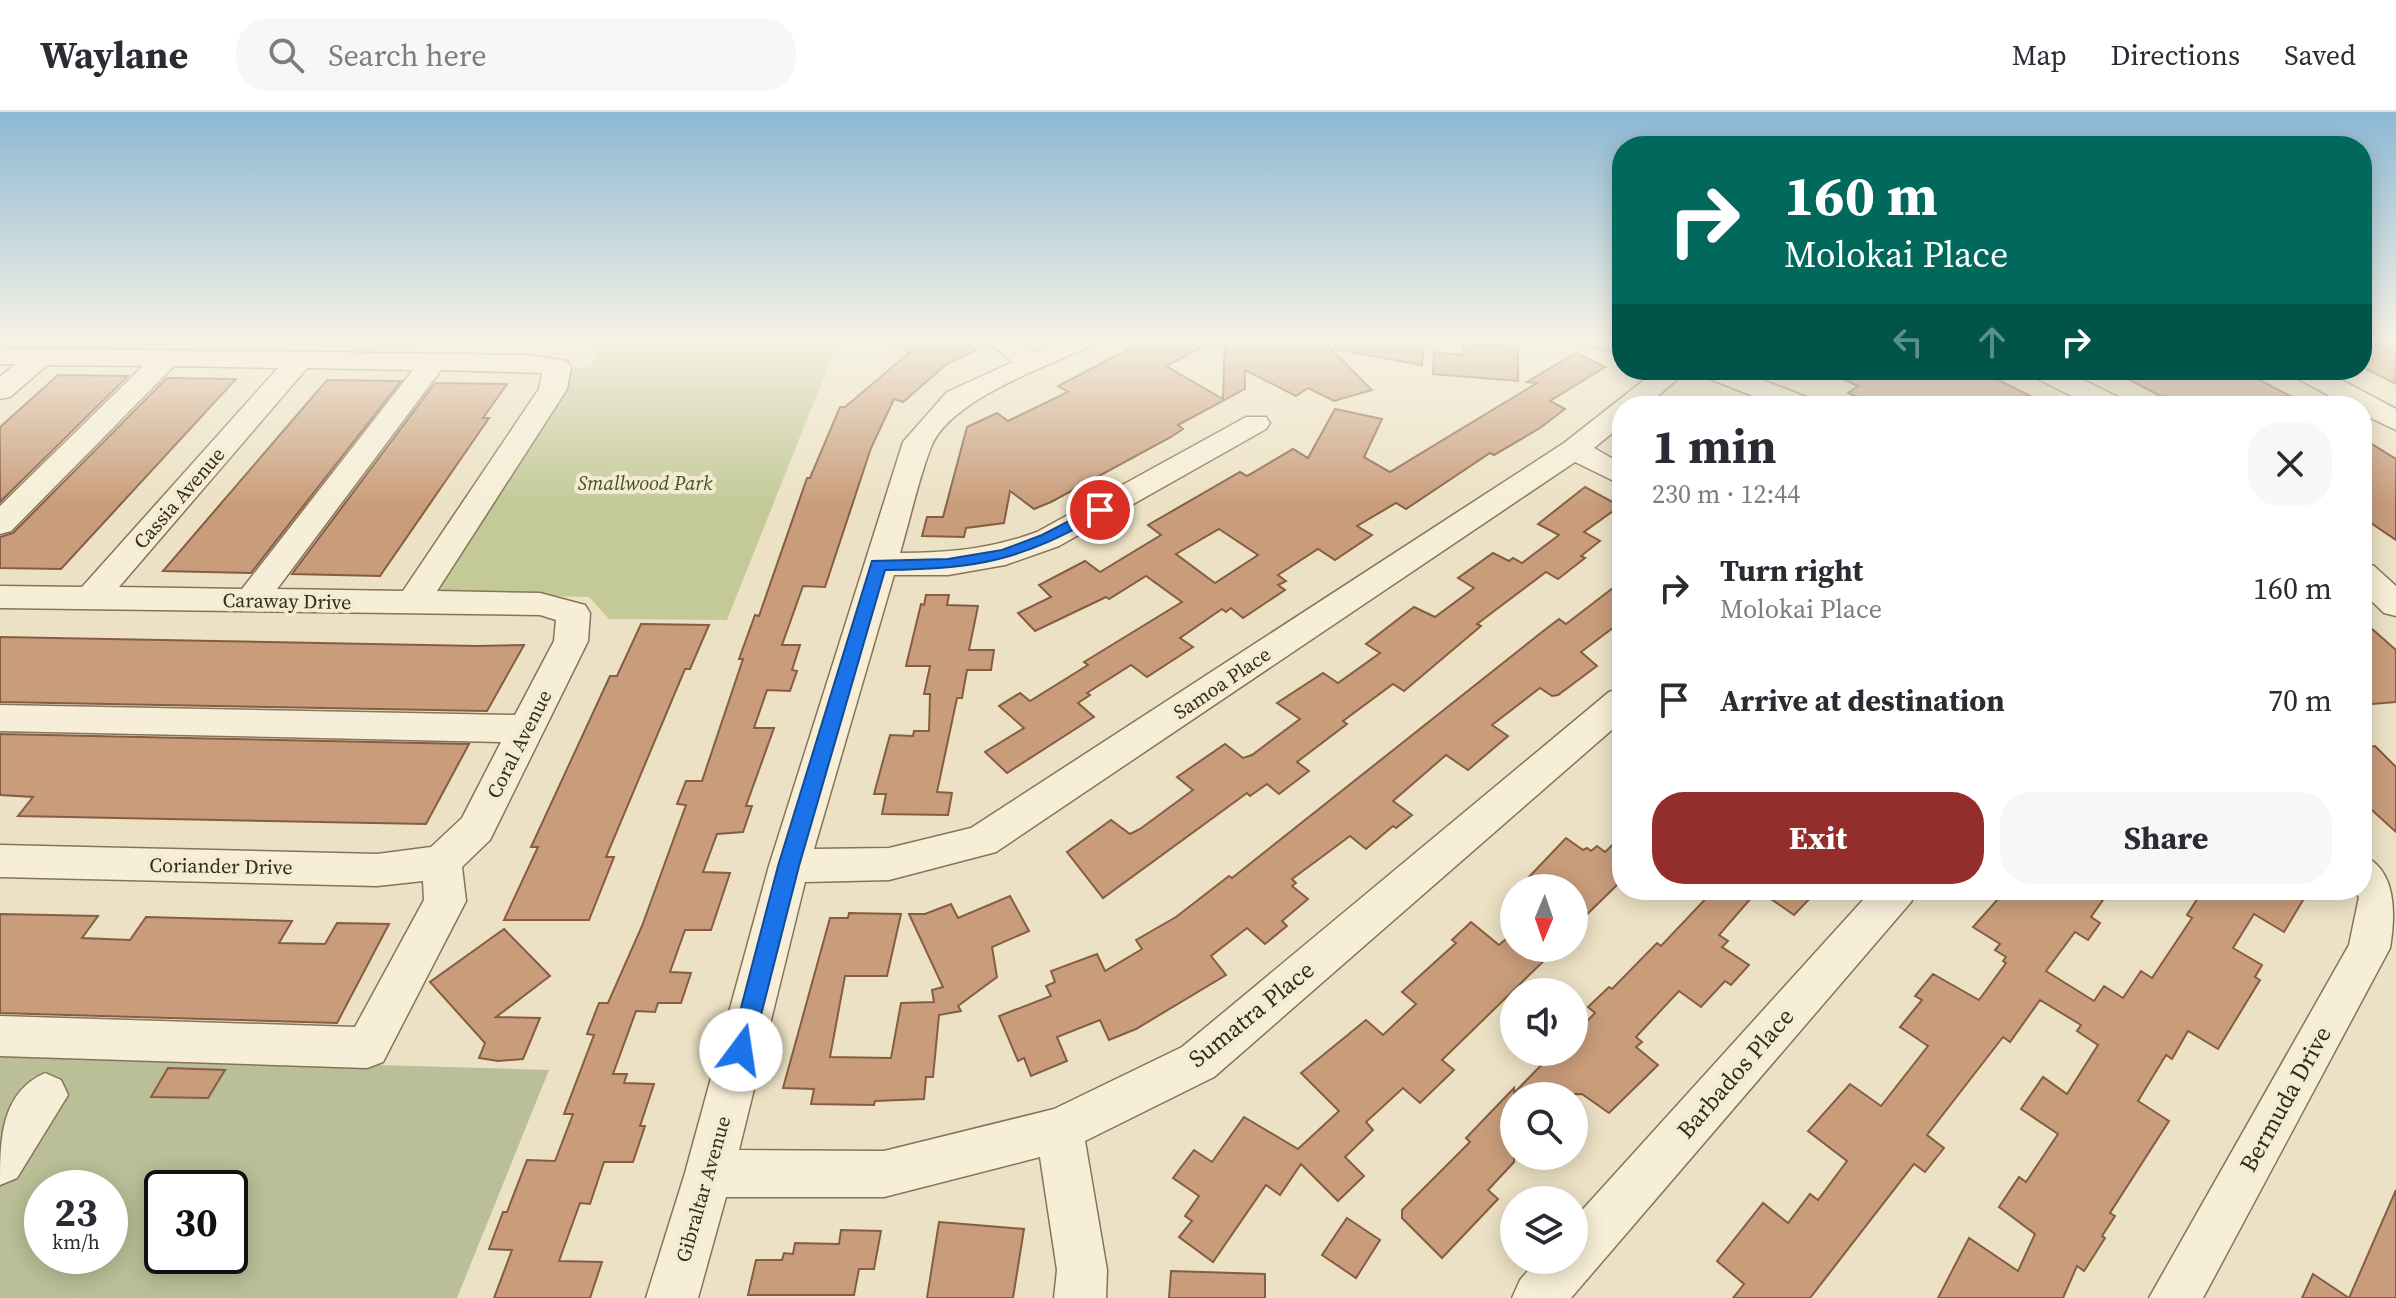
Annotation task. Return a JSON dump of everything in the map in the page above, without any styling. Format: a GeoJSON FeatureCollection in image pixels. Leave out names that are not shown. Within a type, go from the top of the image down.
{"type":"FeatureCollection","features":[{"type":"Feature","properties":{"kind":"street"},"geometry":{"type":"LineString","coordinates":[[0,524],[130,394]]}},
{"type":"Feature","properties":{"kind":"street","name":"Cassia Avenue"},"geometry":{"type":"LineString","coordinates":[[91,598],[270,394]]}},
{"type":"Feature","properties":{"kind":"street"},"geometry":{"type":"LineString","coordinates":[[251,600],[408,394]]}},
{"type":"Feature","properties":{"kind":"street"},"geometry":{"type":"LineString","coordinates":[[413,602],[549,394]]}},
{"type":"Feature","properties":{"kind":"street","name":"Gibraltar Avenue"},"geometry":{"type":"LineString","coordinates":[[672,1298],[709,1173],[789,866],[878,564],[918,442],[957,398],[965,394]]}},
{"type":"Feature","properties":{"kind":"street"},"geometry":{"type":"LineString","coordinates":[[2372,408],[2396,421]]}},
{"type":"Feature","properties":{"kind":"street","name":"Samoa Place"},"geometry":{"type":"LineString","coordinates":[[789,866],[889,864],[982,841],[1574,449],[1612,419]]}},
{"type":"Feature","properties":{"kind":"street"},"geometry":{"type":"LineString","coordinates":[[878,564],[948,564],[1005,555],[1048,539],[1256,423]]}},
{"type":"Feature","properties":{"kind":"street"},"geometry":{"type":"LineString","coordinates":[[1574,449],[1612,470]]}},
{"type":"Feature","properties":{"kind":"street"},"geometry":{"type":"LineString","coordinates":[[2372,583],[2396,605]]}},
{"type":"Feature","properties":{"kind":"street","name":"Caraway Drive"},"geometry":{"type":"LineString","coordinates":[[0,597],[540,604],[573,613]]}},
{"type":"Feature","properties":{"kind":"street","name":"Coral Avenue"},"geometry":{"type":"LineString","coordinates":[[441,862],[476,829],[571,641],[573,613]]}},
{"type":"Feature","properties":{"kind":"street","name":"Sumatra Place"},"geometry":{"type":"LineString","coordinates":[[709,1173],[884,1174],[1060,1130],[1198,1062],[1612,710]]}},
{"type":"Feature","properties":{"kind":"street"},"geometry":{"type":"LineString","coordinates":[[0,718],[527,729]]}},
{"type":"Feature","properties":{"kind":"street","name":"Coriander Drive"},"geometry":{"type":"LineString","coordinates":[[0,861],[377,870],[441,862]]}},
{"type":"Feature","properties":{"kind":"street"},"geometry":{"type":"LineString","coordinates":[[0,1036],[367,1048],[445,901],[441,862]]}},
{"type":"Feature","properties":{"kind":"street","name":"Barbados Place"},"geometry":{"type":"LineString","coordinates":[[1588,1240],[1888,900]]}},
{"type":"Feature","properties":{"kind":"street","name":"Bermuda Drive"},"geometry":{"type":"LineString","coordinates":[[2175,1298],[2369,948],[2370,900]]}},
{"type":"Feature","properties":{"kind":"street"},"geometry":{"type":"LineString","coordinates":[[5,1146],[45,1095]]}},
{"type":"Feature","properties":{"kind":"street"},"geometry":{"type":"LineString","coordinates":[[1060,1130],[1082,1270],[1080,1298]]}},
{"type":"Feature","properties":{"kind":"street","name":"Barbados Place"},"geometry":{"type":"LineString","coordinates":[[1538,1298],[1558,1274]]}},
{"type":"Feature","properties":{"kind":"green space","name":"Smallwood Park"},"geometry":{"type":"Polygon","coordinates":[[[552,394],[817,394],[727,620],[609,619],[589,597],[428,593],[552,394]]]}},
{"type":"Feature","properties":{"kind":"green space"},"geometry":{"type":"Polygon","coordinates":[[[0,1054],[549,1070],[457,1298],[0,1298],[0,1054]]]}},
{"type":"Feature","properties":{"kind":"building"},"geometry":{"type":"Polygon","coordinates":[[[36,394],[109,394],[0,502],[0,427],[36,394]]]}},
{"type":"Feature","properties":{"kind":"building"},"geometry":{"type":"Polygon","coordinates":[[[151,394],[222,394],[61,569],[0,568],[0,537],[13,533],[151,394]]]}},
{"type":"Feature","properties":{"kind":"building"},"geometry":{"type":"Polygon","coordinates":[[[315,394],[391,394],[251,573],[163,571],[315,394]]]}},
{"type":"Feature","properties":{"kind":"building"},"geometry":{"type":"Polygon","coordinates":[[[427,394],[500,394],[483,418],[489,418],[380,576],[292,574],[427,394]]]}},
{"type":"Feature","properties":{"kind":"building"},"geometry":{"type":"Polygon","coordinates":[[[860,394],[912,394],[903,402],[894,399],[871,448],[825,587],[803,586],[782,645],[800,645],[792,670],[797,671],[790,691],[767,690],[754,728],[774,728],[746,806],[752,806],[743,832],[717,834],[703,872],[730,873],[711,930],[685,930],[670,972],[691,973],[681,1003],[658,1003],[655,1012],[636,1011],[613,1074],[627,1074],[624,1083],[654,1084],[640,1126],[645,1126],[633,1162],[604,1162],[590,1204],[580,1203],[559,1261],[602,1262],[590,1298],[494,1298],[512,1250],[489,1249],[503,1212],[507,1212],[527,1160],[555,1161],[573,1114],[564,1114],[594,1035],[587,1034],[599,1003],[608,1003],[642,926],[686,805],[677,804],[686,781],[702,781],[743,659],[739,659],[755,615],[759,616],[807,478],[810,478],[840,407],[845,407],[860,394]]]}},
{"type":"Feature","properties":{"kind":"building"},"geometry":{"type":"Polygon","coordinates":[[[1063,394],[1215,394],[1223,399],[1223,394],[1235,394],[1178,425],[1183,429],[1171,437],[1051,502],[1034,509],[1010,491],[1004,523],[966,528],[964,537],[922,536],[927,517],[943,517],[967,427],[997,413],[1008,421],[1063,394]]]}},
{"type":"Feature","properties":{"kind":"building"},"geometry":{"type":"Polygon","coordinates":[[[1321,394],[1357,394],[1334,401],[1321,394]]]}},
{"type":"Feature","properties":{"kind":"building"},"geometry":{"type":"Polygon","coordinates":[[[1518,394],[1561,394],[1550,401],[1565,409],[1540,428],[1494,455],[1490,453],[1406,509],[1396,503],[1357,526],[1372,535],[1335,560],[1318,549],[1278,575],[1286,581],[1278,585],[1285,590],[1243,618],[1231,608],[1226,612],[1222,609],[1180,638],[1193,647],[1147,677],[1131,665],[1087,693],[1090,695],[1078,703],[1094,717],[1007,773],[985,752],[1024,728],[999,706],[1020,693],[1030,701],[1088,665],[1084,662],[1182,602],[1146,576],[1109,599],[1106,597],[1035,631],[1018,613],[1051,597],[1039,585],[1085,561],[1100,572],[1161,535],[1148,525],[1240,472],[1247,476],[1293,449],[1308,458],[1335,409],[1382,419],[1364,457],[1390,472],[1518,394]],[[1219,529],[1176,554],[1215,583],[1258,555],[1219,529]]]}},
{"type":"Feature","properties":{"kind":"building"},"geometry":{"type":"Polygon","coordinates":[[[1851,394],[2030,396],[1855,396],[1851,394]]]}},
{"type":"Feature","properties":{"kind":"building"},"geometry":{"type":"Polygon","coordinates":[[[2157,394],[2290,396],[2160,396],[2157,394]]]}},
{"type":"Feature","properties":{"kind":"building"},"geometry":{"type":"Polygon","coordinates":[[[2372,444],[2396,459],[2396,540],[2372,524],[2372,444]]]}},
{"type":"Feature","properties":{"kind":"building"},"geometry":{"type":"Polygon","coordinates":[[[1585,487],[1612,502],[1612,512],[1584,532],[1600,541],[1581,556],[1585,558],[1558,579],[1546,572],[1477,624],[1481,626],[1404,691],[1393,684],[1343,721],[1347,724],[1297,762],[1309,771],[1279,794],[1267,784],[1250,796],[1247,793],[1103,898],[1067,852],[1111,820],[1130,834],[1140,829],[1193,790],[1177,777],[1225,744],[1243,758],[1252,755],[1300,719],[1277,703],[1323,673],[1338,683],[1380,653],[1366,644],[1414,607],[1435,617],[1474,588],[1458,578],[1493,553],[1522,563],[1559,535],[1538,524],[1585,487]]]}},
{"type":"Feature","properties":{"kind":"building"},"geometry":{"type":"Polygon","coordinates":[[[1612,589],[1612,629],[1581,652],[1597,666],[1558,695],[1552,696],[1540,688],[1492,725],[1508,736],[1468,770],[1446,755],[1393,801],[1412,815],[1396,828],[1393,826],[1366,849],[1350,836],[1292,879],[1296,883],[1292,886],[1308,899],[1282,921],[1287,926],[1265,944],[1247,928],[1211,956],[1226,975],[1136,1029],[1109,1040],[1100,1020],[1057,1037],[1067,1061],[1031,1076],[1024,1058],[1018,1061],[999,1016],[1051,996],[1046,986],[1055,982],[1051,971],[1097,954],[1105,971],[1142,949],[1136,940],[1176,917],[1229,876],[1232,878],[1559,619],[1566,624],[1612,589]]]}},
{"type":"Feature","properties":{"kind":"building"},"geometry":{"type":"Polygon","coordinates":[[[926,595],[949,595],[947,605],[978,606],[969,650],[994,650],[991,670],[967,670],[962,698],[957,698],[937,792],[952,793],[948,815],[882,814],[886,794],[874,794],[890,735],[913,736],[914,731],[929,731],[930,694],[924,694],[930,666],[906,666],[926,595]]]}},
{"type":"Feature","properties":{"kind":"building"},"geometry":{"type":"Polygon","coordinates":[[[641,624],[709,625],[690,669],[685,669],[606,857],[614,857],[589,920],[504,920],[538,847],[531,847],[610,676],[617,676],[641,624]]]}},
{"type":"Feature","properties":{"kind":"building"},"geometry":{"type":"Polygon","coordinates":[[[2372,629],[2396,650],[2396,702],[2372,704],[2372,629]]]}},
{"type":"Feature","properties":{"kind":"building"},"geometry":{"type":"Polygon","coordinates":[[[0,637],[524,645],[487,711],[0,702],[0,637]]]}},
{"type":"Feature","properties":{"kind":"building"},"geometry":{"type":"Polygon","coordinates":[[[0,734],[469,744],[426,824],[18,816],[33,797],[0,795],[0,734]]]}},
{"type":"Feature","properties":{"kind":"building"},"geometry":{"type":"Polygon","coordinates":[[[2372,746],[2396,767],[2396,832],[2372,810],[2372,746]]]}},
{"type":"Feature","properties":{"kind":"building"},"geometry":{"type":"Polygon","coordinates":[[[1566,838],[1583,850],[1587,848],[1591,851],[1597,846],[1605,852],[1612,845],[1612,890],[1588,913],[1588,874],[1532,874],[1566,838]]]}},
{"type":"Feature","properties":{"kind":"building"},"geometry":{"type":"Polygon","coordinates":[[[1010,896],[1029,931],[992,947],[997,977],[958,1006],[961,1011],[939,1015],[933,1077],[926,1077],[924,1099],[875,1101],[874,1105],[811,1104],[814,1089],[783,1088],[830,918],[848,918],[849,913],[901,914],[887,976],[845,976],[830,1057],[891,1058],[901,1003],[934,1002],[932,990],[943,987],[909,914],[925,914],[951,904],[958,918],[1010,896]]]}},
{"type":"Feature","properties":{"kind":"building"},"geometry":{"type":"Polygon","coordinates":[[[1705,900],[1749,900],[1719,935],[1728,941],[1722,947],[1749,965],[1731,985],[1725,981],[1701,1007],[1679,991],[1636,1037],[1642,1042],[1636,1047],[1658,1065],[1609,1113],[1588,1098],[1588,1082],[1525,1082],[1540,1066],[1588,1066],[1588,1020],[1595,1013],[1588,1007],[1609,987],[1612,989],[1657,943],[1661,946],[1705,900]]]}},
{"type":"Feature","properties":{"kind":"building"},"geometry":{"type":"Polygon","coordinates":[[[1772,900],[1808,900],[1794,915],[1772,900]]]}},
{"type":"Feature","properties":{"kind":"building"},"geometry":{"type":"Polygon","coordinates":[[[1997,900],[2103,900],[2091,917],[2100,923],[2088,940],[2075,932],[2046,971],[2094,1001],[2104,986],[2123,998],[2141,971],[2152,978],[2192,918],[2187,915],[2197,900],[2303,900],[2284,932],[2254,914],[2233,948],[2262,965],[2255,977],[2260,980],[2218,1049],[2188,1031],[2172,1059],[2166,1055],[2138,1101],[2169,1121],[2110,1213],[2115,1216],[2102,1236],[2105,1238],[2084,1271],[2077,1266],[2063,1298],[1938,1298],[1969,1238],[2018,1271],[2035,1234],[1999,1207],[2019,1177],[2026,1182],[2058,1134],[2021,1109],[2043,1077],[2067,1094],[2098,1045],[2077,1031],[2081,1025],[2040,1000],[2010,1042],[2003,1037],[1927,1135],[1944,1148],[1925,1172],[1914,1164],[1810,1298],[1733,1298],[1744,1284],[1717,1261],[1763,1203],[1788,1223],[1810,1194],[1818,1200],[1847,1161],[1808,1131],[1850,1084],[1881,1106],[1928,1046],[1900,1027],[1922,1000],[1915,996],[1933,974],[1979,1000],[2006,963],[2003,961],[2006,957],[1995,950],[2000,944],[1973,927],[1997,900]]]}},
{"type":"Feature","properties":{"kind":"building"},"geometry":{"type":"Polygon","coordinates":[[[0,914],[98,916],[82,938],[130,940],[146,917],[292,921],[279,943],[325,944],[337,923],[389,924],[337,1023],[0,1013],[0,914]]]}},
{"type":"Feature","properties":{"kind":"building"},"geometry":{"type":"Polygon","coordinates":[[[1471,922],[1500,944],[1500,962],[1543,962],[1526,978],[1500,978],[1500,1004],[1442,1060],[1454,1070],[1420,1103],[1403,1088],[1366,1122],[1373,1130],[1345,1157],[1364,1176],[1338,1201],[1301,1164],[1280,1195],[1266,1185],[1213,1262],[1179,1237],[1192,1221],[1185,1216],[1199,1196],[1173,1178],[1194,1150],[1212,1162],[1244,1117],[1298,1149],[1339,1111],[1301,1073],[1366,1020],[1383,1035],[1416,1004],[1402,992],[1456,943],[1452,940],[1471,922]]]}},
{"type":"Feature","properties":{"kind":"building"},"geometry":{"type":"Polygon","coordinates":[[[504,929],[550,976],[496,1017],[540,1018],[523,1059],[498,1061],[479,1058],[485,1043],[430,982],[504,929]]]}},
{"type":"Feature","properties":{"kind":"building"},"geometry":{"type":"Polygon","coordinates":[[[168,1068],[225,1070],[208,1098],[151,1097],[168,1068]]]}},
{"type":"Feature","properties":{"kind":"building"},"geometry":{"type":"Polygon","coordinates":[[[1500,1103],[1500,1170],[1507,1170],[1488,1190],[1498,1199],[1442,1258],[1402,1218],[1402,1210],[1470,1142],[1466,1138],[1500,1103]]]}},
{"type":"Feature","properties":{"kind":"building"},"geometry":{"type":"Polygon","coordinates":[[[2396,1190],[2396,1298],[2349,1298],[2396,1190]]]}},
{"type":"Feature","properties":{"kind":"building"},"geometry":{"type":"Polygon","coordinates":[[[1347,1218],[1380,1240],[1356,1278],[1322,1255],[1347,1218]]]}},
{"type":"Feature","properties":{"kind":"building"},"geometry":{"type":"Polygon","coordinates":[[[939,1222],[1024,1229],[1013,1298],[927,1298],[939,1222]]]}},
{"type":"Feature","properties":{"kind":"building"},"geometry":{"type":"Polygon","coordinates":[[[841,1230],[881,1231],[874,1269],[859,1269],[854,1295],[748,1295],[756,1260],[782,1260],[784,1253],[793,1254],[795,1243],[839,1244],[841,1230]]]}},
{"type":"Feature","properties":{"kind":"building"},"geometry":{"type":"Polygon","coordinates":[[[1171,1271],[1265,1274],[1265,1298],[1169,1298],[1171,1271]]]}},
{"type":"Feature","properties":{"kind":"building"},"geometry":{"type":"Polygon","coordinates":[[[2313,1274],[2349,1298],[2302,1298],[2313,1274]]]}},
{"type":"Feature","properties":{"kind":"route"},"geometry":{"type":"LineString","coordinates":[[741,1050],[789,866],[878,564],[948,564],[1005,555],[1048,539],[1100,510]]}}]}
